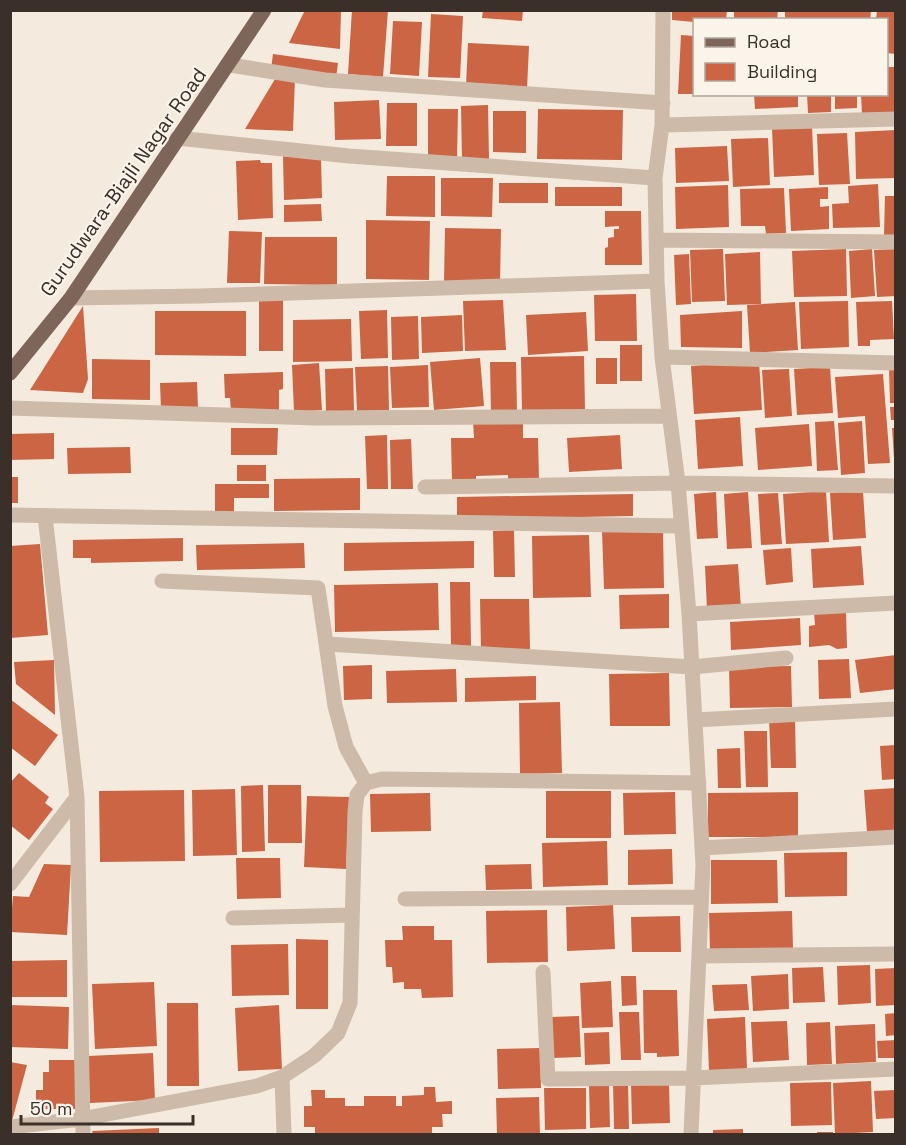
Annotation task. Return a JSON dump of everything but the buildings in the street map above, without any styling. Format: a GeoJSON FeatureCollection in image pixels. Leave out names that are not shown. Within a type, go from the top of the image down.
{"type":"FeatureCollection","features":[{"type":"Feature","properties":{"kind":"main road","name":"Gurudwara-Biajli Nagar Road"},"geometry":{"type":"LineString","coordinates":[[10,373],[71,298],[177,138],[230,65],[264,10]]}},
{"type":"Feature","properties":{"kind":"street"},"geometry":{"type":"LineString","coordinates":[[663,10],[662,125],[655,178],[657,281],[662,357],[678,483],[689,614],[702,848],[691,1134]]}},
{"type":"Feature","properties":{"kind":"street"},"geometry":{"type":"LineString","coordinates":[[230,65],[325,80],[663,103]]}},
{"type":"Feature","properties":{"kind":"street"},"geometry":{"type":"LineString","coordinates":[[662,125],[896,119]]}},
{"type":"Feature","properties":{"kind":"street"},"geometry":{"type":"LineString","coordinates":[[177,138],[349,156],[655,178]]}},
{"type":"Feature","properties":{"kind":"street"},"geometry":{"type":"LineString","coordinates":[[658,240],[896,242]]}},
{"type":"Feature","properties":{"kind":"street"},"geometry":{"type":"LineString","coordinates":[[71,298],[210,296],[657,281]]}},
{"type":"Feature","properties":{"kind":"street"},"geometry":{"type":"LineString","coordinates":[[662,357],[896,363]]}},
{"type":"Feature","properties":{"kind":"street"},"geometry":{"type":"LineString","coordinates":[[10,408],[316,418],[668,416]]}},
{"type":"Feature","properties":{"kind":"street"},"geometry":{"type":"LineString","coordinates":[[424,487],[678,483],[896,486]]}},
{"type":"Feature","properties":{"kind":"street"},"geometry":{"type":"LineString","coordinates":[[10,515],[680,526]]}},
{"type":"Feature","properties":{"kind":"street"},"geometry":{"type":"LineString","coordinates":[[45,516],[77,797],[82,1127]]}},
{"type":"Feature","properties":{"kind":"street"},"geometry":{"type":"LineString","coordinates":[[162,581],[318,588],[328,644],[335,706],[346,747],[366,783]]}},
{"type":"Feature","properties":{"kind":"street"},"geometry":{"type":"LineString","coordinates":[[689,614],[896,603]]}},
{"type":"Feature","properties":{"kind":"street"},"geometry":{"type":"LineString","coordinates":[[328,644],[692,667],[786,658]]}},
{"type":"Feature","properties":{"kind":"street"},"geometry":{"type":"LineString","coordinates":[[695,720],[896,709]]}},
{"type":"Feature","properties":{"kind":"street"},"geometry":{"type":"LineString","coordinates":[[10,1127],[82,1127],[257,1086],[282,1077],[314,1056],[338,1033],[350,1003],[357,795],[366,783],[382,779],[699,783]]}},
{"type":"Feature","properties":{"kind":"street"},"geometry":{"type":"LineString","coordinates":[[10,884],[77,797]]}},
{"type":"Feature","properties":{"kind":"street"},"geometry":{"type":"LineString","coordinates":[[702,848],[896,837]]}},
{"type":"Feature","properties":{"kind":"street"},"geometry":{"type":"LineString","coordinates":[[405,899],[701,897]]}},
{"type":"Feature","properties":{"kind":"street"},"geometry":{"type":"LineString","coordinates":[[232,918],[352,915]]}},
{"type":"Feature","properties":{"kind":"street"},"geometry":{"type":"LineString","coordinates":[[699,956],[896,954]]}},
{"type":"Feature","properties":{"kind":"street"},"geometry":{"type":"LineString","coordinates":[[543,972],[548,1079],[692,1078],[896,1069]]}},
{"type":"Feature","properties":{"kind":"street"},"geometry":{"type":"LineString","coordinates":[[282,1077],[284,1134]]}}]}
